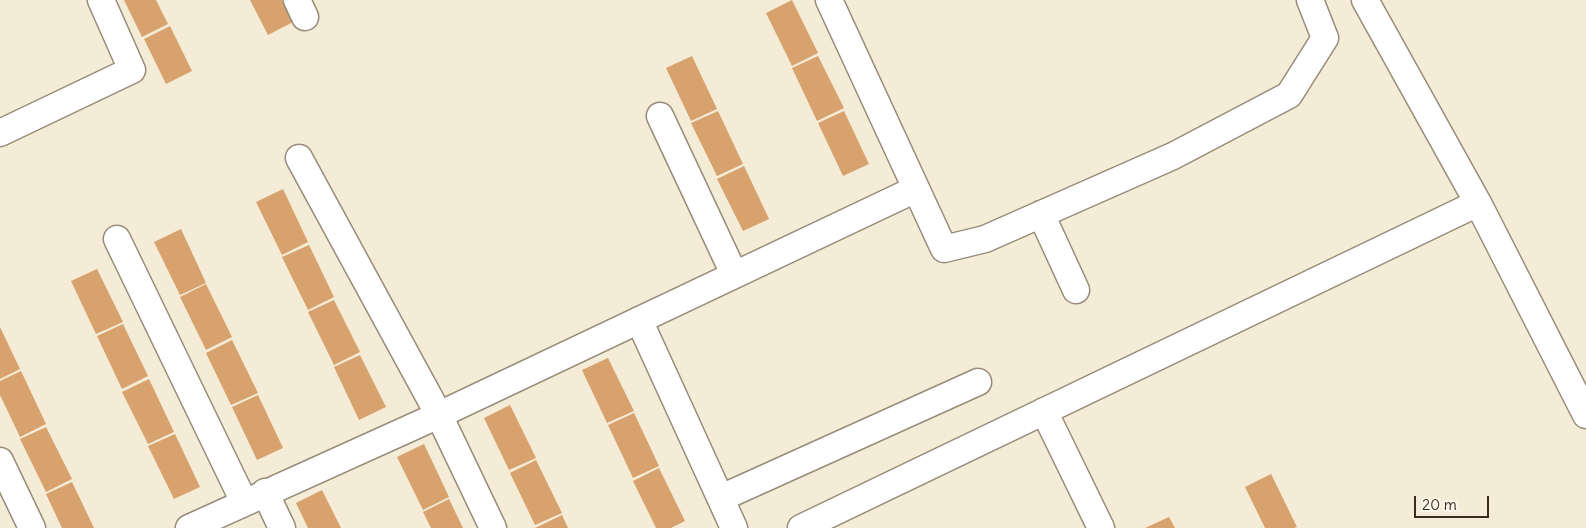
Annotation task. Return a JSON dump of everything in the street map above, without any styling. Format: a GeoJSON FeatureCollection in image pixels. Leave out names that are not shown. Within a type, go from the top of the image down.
{"type":"FeatureCollection","features":[{"type":"Feature","properties":{"kind":"street"},"geometry":{"type":"LineString","coordinates":[[0,133],[132,70],[101,0]]}},
{"type":"Feature","properties":{"kind":"street"},"geometry":{"type":"LineString","coordinates":[[829,0],[944,249],[985,239],[1186,150],[1289,95],[1325,38],[1310,0]]}},
{"type":"Feature","properties":{"kind":"street"},"geometry":{"type":"LineString","coordinates":[[1365,0],[1478,203],[1586,415]]}},
{"type":"Feature","properties":{"kind":"street"},"geometry":{"type":"LineString","coordinates":[[660,116],[734,274]]}},
{"type":"Feature","properties":{"kind":"street"},"geometry":{"type":"LineString","coordinates":[[299,158],[439,415],[493,528]]}},
{"type":"Feature","properties":{"kind":"street"},"geometry":{"type":"LineString","coordinates":[[189,528],[439,415],[916,188]]}},
{"type":"Feature","properties":{"kind":"street"},"geometry":{"type":"LineString","coordinates":[[801,528],[1478,203]]}},
{"type":"Feature","properties":{"kind":"street"},"geometry":{"type":"LineString","coordinates":[[1041,214],[1076,290]]}},
{"type":"Feature","properties":{"kind":"street"},"geometry":{"type":"LineString","coordinates":[[117,239],[255,497],[282,528]]}},
{"type":"Feature","properties":{"kind":"street"},"geometry":{"type":"LineString","coordinates":[[639,320],[734,528]]}},
{"type":"Feature","properties":{"kind":"street"},"geometry":{"type":"LineString","coordinates":[[721,498],[978,382]]}},
{"type":"Feature","properties":{"kind":"street"},"geometry":{"type":"LineString","coordinates":[[1044,411],[1101,528]]}},
{"type":"Feature","properties":{"kind":"street"},"geometry":{"type":"LineString","coordinates":[[0,461],[32,528]]}},
{"type":"Feature","properties":{"kind":"building"},"geometry":{"type":"Polygon","coordinates":[[[124,0],[156,0],[168,24],[142,37],[124,0]]]}},
{"type":"Feature","properties":{"kind":"building"},"geometry":{"type":"Polygon","coordinates":[[[250,0],[282,0],[293,22],[268,35],[250,0]]]}},
{"type":"Feature","properties":{"kind":"building"},"geometry":{"type":"Polygon","coordinates":[[[792,0],[818,53],[792,66],[766,13],[792,0]]]}},
{"type":"Feature","properties":{"kind":"building"},"geometry":{"type":"Polygon","coordinates":[[[170,26],[192,71],[166,84],[144,39],[170,26]]]}},
{"type":"Feature","properties":{"kind":"building"},"geometry":{"type":"Polygon","coordinates":[[[692,56],[717,109],[691,121],[666,68],[692,56]]]}},
{"type":"Feature","properties":{"kind":"building"},"geometry":{"type":"Polygon","coordinates":[[[818,56],[844,108],[817,121],[792,68],[818,56]]]}},
{"type":"Feature","properties":{"kind":"building"},"geometry":{"type":"Polygon","coordinates":[[[718,111],[743,164],[717,176],[691,123],[718,111]]]}},
{"type":"Feature","properties":{"kind":"building"},"geometry":{"type":"Polygon","coordinates":[[[844,111],[869,164],[843,176],[818,123],[844,111]]]}},
{"type":"Feature","properties":{"kind":"building"},"geometry":{"type":"Polygon","coordinates":[[[744,166],[769,219],[743,231],[717,179],[744,166]]]}},
{"type":"Feature","properties":{"kind":"building"},"geometry":{"type":"Polygon","coordinates":[[[283,189],[308,242],[282,255],[256,202],[283,189]]]}},
{"type":"Feature","properties":{"kind":"building"},"geometry":{"type":"Polygon","coordinates":[[[181,229],[206,283],[180,295],[154,242],[181,229]]]}},
{"type":"Feature","properties":{"kind":"building"},"geometry":{"type":"Polygon","coordinates":[[[309,245],[334,297],[308,310],[282,257],[309,245]]]}},
{"type":"Feature","properties":{"kind":"building"},"geometry":{"type":"Polygon","coordinates":[[[97,269],[123,322],[96,334],[71,281],[97,269]]]}},
{"type":"Feature","properties":{"kind":"building"},"geometry":{"type":"Polygon","coordinates":[[[206,284],[232,337],[206,350],[180,297],[206,284]]]}},
{"type":"Feature","properties":{"kind":"building"},"geometry":{"type":"Polygon","coordinates":[[[334,300],[360,352],[334,365],[308,312],[334,300]]]}},
{"type":"Feature","properties":{"kind":"building"},"geometry":{"type":"Polygon","coordinates":[[[123,324],[148,376],[122,389],[97,336],[123,324]]]}},
{"type":"Feature","properties":{"kind":"building"},"geometry":{"type":"Polygon","coordinates":[[[0,327],[20,369],[0,379],[0,327]]]}},
{"type":"Feature","properties":{"kind":"building"},"geometry":{"type":"Polygon","coordinates":[[[232,340],[258,393],[231,405],[206,353],[232,340]]]}},
{"type":"Feature","properties":{"kind":"building"},"geometry":{"type":"Polygon","coordinates":[[[360,355],[386,407],[359,420],[334,367],[360,355]]]}},
{"type":"Feature","properties":{"kind":"building"},"geometry":{"type":"Polygon","coordinates":[[[608,358],[634,411],[607,423],[582,370],[608,358]]]}},
{"type":"Feature","properties":{"kind":"building"},"geometry":{"type":"Polygon","coordinates":[[[21,371],[46,424],[20,437],[0,395],[0,381],[21,371]]]}},
{"type":"Feature","properties":{"kind":"building"},"geometry":{"type":"Polygon","coordinates":[[[149,379],[174,432],[148,444],[122,392],[149,379]]]}},
{"type":"Feature","properties":{"kind":"building"},"geometry":{"type":"Polygon","coordinates":[[[258,395],[283,448],[257,460],[232,407],[258,395]]]}},
{"type":"Feature","properties":{"kind":"building"},"geometry":{"type":"Polygon","coordinates":[[[510,405],[536,458],[509,470],[484,418],[510,405]]]}},
{"type":"Feature","properties":{"kind":"building"},"geometry":{"type":"Polygon","coordinates":[[[634,413],[659,466],[633,478],[608,425],[634,413]]]}},
{"type":"Feature","properties":{"kind":"building"},"geometry":{"type":"Polygon","coordinates":[[[46,427],[72,479],[46,492],[20,439],[46,427]]]}},
{"type":"Feature","properties":{"kind":"building"},"geometry":{"type":"Polygon","coordinates":[[[175,434],[200,487],[174,499],[148,446],[175,434]]]}},
{"type":"Feature","properties":{"kind":"building"},"geometry":{"type":"Polygon","coordinates":[[[424,444],[449,497],[423,510],[397,457],[424,444]]]}},
{"type":"Feature","properties":{"kind":"building"},"geometry":{"type":"Polygon","coordinates":[[[536,460],[562,513],[535,525],[510,473],[536,460]]]}},
{"type":"Feature","properties":{"kind":"building"},"geometry":{"type":"Polygon","coordinates":[[[659,468],[685,521],[671,528],[656,528],[633,481],[659,468]]]}},
{"type":"Feature","properties":{"kind":"building"},"geometry":{"type":"Polygon","coordinates":[[[1271,474],[1297,527],[1265,528],[1245,487],[1271,474]]]}},
{"type":"Feature","properties":{"kind":"building"},"geometry":{"type":"Polygon","coordinates":[[[72,482],[94,528],[62,528],[46,494],[72,482]]]}},
{"type":"Feature","properties":{"kind":"building"},"geometry":{"type":"Polygon","coordinates":[[[322,490],[341,528],[308,528],[296,503],[322,490]]]}},
{"type":"Feature","properties":{"kind":"building"},"geometry":{"type":"Polygon","coordinates":[[[449,499],[463,528],[431,528],[423,512],[449,499]]]}},
{"type":"Feature","properties":{"kind":"building"},"geometry":{"type":"Polygon","coordinates":[[[562,515],[568,528],[535,528],[562,515]]]}},
{"type":"Feature","properties":{"kind":"building"},"geometry":{"type":"Polygon","coordinates":[[[1169,517],[1175,528],[1145,528],[1169,517]]]}}]}
